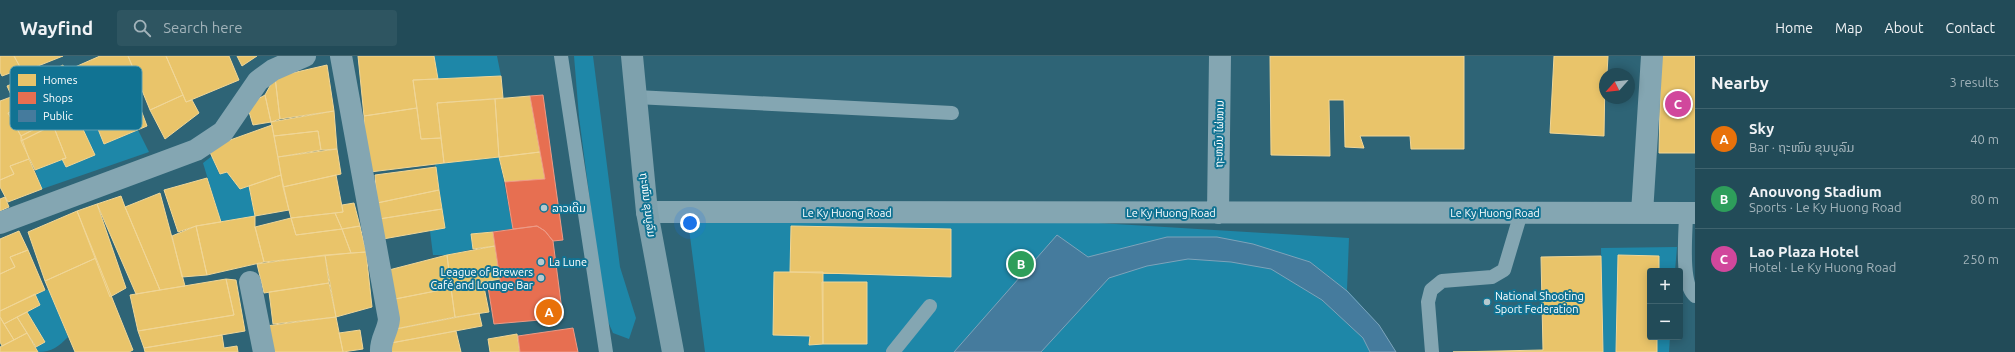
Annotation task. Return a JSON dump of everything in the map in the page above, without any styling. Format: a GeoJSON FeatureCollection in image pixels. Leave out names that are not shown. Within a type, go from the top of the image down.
{"type":"FeatureCollection","features":[{"type":"Feature","properties":{"kind":"street"},"geometry":{"type":"LineString","coordinates":[[0,223],[196,150],[223,132],[258,81],[273,70],[305,56]]}},
{"type":"Feature","properties":{"kind":"street"},"geometry":{"type":"LineString","coordinates":[[340,56],[389,319],[388,329],[381,339],[381,352]]}},
{"type":"Feature","properties":{"kind":"street","name":"ຖະໜົນ ຂຸນບູລົມ"},"geometry":{"type":"LineString","coordinates":[[632,56],[647,212],[673,352]]}},
{"type":"Feature","properties":{"kind":"street","name":"ຖະຫນົນ ໄຜ່ໜາມ"},"geometry":{"type":"LineString","coordinates":[[1218,213],[1220,56]]}},
{"type":"Feature","properties":{"kind":"street"},"geometry":{"type":"LineString","coordinates":[[1642,213],[1652,56]]}},
{"type":"Feature","properties":{"kind":"street","name":"Le Ky Huong Road"},"geometry":{"type":"LineString","coordinates":[[647,212],[1690,213]]}},
{"type":"Feature","properties":{"kind":"street"},"geometry":{"type":"LineString","coordinates":[[250,282],[264,352]]}},
{"type":"Feature","properties":{"kind":"lane"},"geometry":{"type":"LineString","coordinates":[[560,56],[606,352]]}},
{"type":"Feature","properties":{"kind":"lane"},"geometry":{"type":"LineString","coordinates":[[636,97],[952,113]]}},
{"type":"Feature","properties":{"kind":"lane"},"geometry":{"type":"LineString","coordinates":[[1432,352],[1428,302],[1431,290],[1442,281],[1492,277],[1504,270],[1521,213]]}},
{"type":"Feature","properties":{"kind":"lane"},"geometry":{"type":"LineString","coordinates":[[1690,213],[1686,277],[1692,294],[1695,296]]}},
{"type":"Feature","properties":{"kind":"lane"},"geometry":{"type":"LineString","coordinates":[[893,352],[930,306]]}},
{"type":"Feature","properties":{"kind":"shaded area"},"geometry":{"type":"Polygon","coordinates":[[[434,56],[497,56],[501,76],[438,79],[434,56]]]}},
{"type":"Feature","properties":{"kind":"shaded area"},"geometry":{"type":"Polygon","coordinates":[[[574,56],[593,56],[620,267],[636,318],[629,339],[613,333],[605,315],[579,117],[574,56]]]}},
{"type":"Feature","properties":{"kind":"shaded area"},"geometry":{"type":"Polygon","coordinates":[[[83,130],[98,130],[104,144],[138,130],[149,152],[42,189],[35,170],[62,159],[66,167],[95,155],[83,130]]]}},
{"type":"Feature","properties":{"kind":"shaded area"},"geometry":{"type":"Polygon","coordinates":[[[212,156],[219,174],[227,172],[249,186],[255,216],[221,222],[203,163],[212,156]]]}},
{"type":"Feature","properties":{"kind":"shaded area"},"geometry":{"type":"Polygon","coordinates":[[[499,157],[513,229],[471,234],[473,249],[447,255],[433,255],[430,231],[445,228],[435,164],[499,157]]]}},
{"type":"Feature","properties":{"kind":"shaded area"},"geometry":{"type":"Polygon","coordinates":[[[688,221],[1099,223],[1349,238],[1347,290],[1379,325],[1396,352],[705,352],[688,221]]]}},
{"type":"Feature","properties":{"kind":"shaded area"},"geometry":{"type":"Polygon","coordinates":[[[1677,247],[1675,268],[1659,268],[1659,256],[1618,255],[1616,352],[1603,352],[1601,248],[1677,247]]]}},
{"type":"Feature","properties":{"kind":"shaded area"},"geometry":{"type":"Polygon","coordinates":[[[49,289],[68,337],[55,348],[38,352],[36,347],[44,342],[27,312],[40,305],[35,294],[49,289]]]}},
{"type":"Feature","properties":{"kind":"shaded area"},"geometry":{"type":"Polygon","coordinates":[[[1657,340],[1670,340],[1669,352],[1657,352],[1657,340]]]}},
{"type":"Feature","properties":{"kind":"building: Homes"},"geometry":{"type":"Polygon","coordinates":[[[0,56],[14,56],[19,66],[10,66],[10,73],[2,76],[0,72],[0,56]]]}},
{"type":"Feature","properties":{"kind":"building: Homes"},"geometry":{"type":"Polygon","coordinates":[[[14,56],[63,56],[38,66],[20,66],[14,56]]]}},
{"type":"Feature","properties":{"kind":"building: Homes"},"geometry":{"type":"Polygon","coordinates":[[[100,56],[128,56],[132,66],[77,66],[100,56]]]}},
{"type":"Feature","properties":{"kind":"building: Homes"},"geometry":{"type":"Polygon","coordinates":[[[128,56],[166,56],[183,95],[150,110],[142,90],[142,66],[132,66],[128,56]]]}},
{"type":"Feature","properties":{"kind":"building: Homes"},"geometry":{"type":"Polygon","coordinates":[[[166,56],[229,56],[239,80],[186,102],[166,56]]]}},
{"type":"Feature","properties":{"kind":"building: Homes"},"geometry":{"type":"Polygon","coordinates":[[[237,56],[257,56],[242,66],[237,56]]]}},
{"type":"Feature","properties":{"kind":"building: Homes"},"geometry":{"type":"Polygon","coordinates":[[[358,56],[434,56],[438,79],[413,80],[417,108],[364,116],[358,56]]]}},
{"type":"Feature","properties":{"kind":"building: Homes"},"geometry":{"type":"Polygon","coordinates":[[[1270,56],[1464,56],[1464,149],[1411,149],[1410,136],[1360,136],[1364,148],[1345,147],[1344,100],[1329,100],[1330,156],[1271,155],[1270,56]]]}},
{"type":"Feature","properties":{"kind":"building: Homes"},"geometry":{"type":"Polygon","coordinates":[[[1554,56],[1608,56],[1607,68],[1599,68],[1599,104],[1605,104],[1604,136],[1550,133],[1554,56]]]}},
{"type":"Feature","properties":{"kind":"building: Homes"},"geometry":{"type":"Polygon","coordinates":[[[1661,56],[1695,56],[1695,153],[1659,153],[1661,56]]]}},
{"type":"Feature","properties":{"kind":"building: Homes"},"geometry":{"type":"Polygon","coordinates":[[[327,65],[334,111],[280,119],[275,77],[327,65]]]}},
{"type":"Feature","properties":{"kind":"building: Homes"},"geometry":{"type":"Polygon","coordinates":[[[501,76],[503,98],[437,103],[441,138],[421,139],[413,80],[501,76]]]}},
{"type":"Feature","properties":{"kind":"building: Homes"},"geometry":{"type":"Polygon","coordinates":[[[275,77],[280,119],[271,122],[265,95],[275,77]]]}},
{"type":"Feature","properties":{"kind":"building: Homes"},"geometry":{"type":"Polygon","coordinates":[[[10,85],[10,93],[7,86],[10,85]]]}},
{"type":"Feature","properties":{"kind":"building: Homes"},"geometry":{"type":"Polygon","coordinates":[[[183,95],[186,102],[192,100],[199,113],[165,139],[150,110],[183,95]]]}},
{"type":"Feature","properties":{"kind":"building: Homes"},"geometry":{"type":"Polygon","coordinates":[[[265,95],[271,122],[253,125],[247,105],[265,95]]]}},
{"type":"Feature","properties":{"kind":"building: Homes"},"geometry":{"type":"Polygon","coordinates":[[[530,96],[540,152],[499,157],[495,99],[530,96]]]}},
{"type":"Feature","properties":{"kind":"building: Homes"},"geometry":{"type":"Polygon","coordinates":[[[10,97],[10,112],[8,113],[10,117],[10,130],[18,130],[29,159],[10,166],[14,174],[0,180],[0,101],[10,97]]]}},
{"type":"Feature","properties":{"kind":"building: Homes"},"geometry":{"type":"Polygon","coordinates":[[[495,99],[499,157],[444,163],[437,103],[495,99]]]}},
{"type":"Feature","properties":{"kind":"building: Homes"},"geometry":{"type":"Polygon","coordinates":[[[417,108],[421,139],[441,138],[444,163],[370,172],[364,132],[364,116],[417,108]]]}},
{"type":"Feature","properties":{"kind":"building: Homes"},"geometry":{"type":"Polygon","coordinates":[[[334,111],[337,149],[321,150],[318,131],[274,136],[271,122],[334,111]]]}},
{"type":"Feature","properties":{"kind":"building: Homes"},"geometry":{"type":"Polygon","coordinates":[[[142,113],[147,126],[142,128],[142,113]]]}},
{"type":"Feature","properties":{"kind":"building: Homes"},"geometry":{"type":"Polygon","coordinates":[[[272,125],[281,175],[240,189],[227,172],[220,174],[208,148],[272,125]]]}},
{"type":"Feature","properties":{"kind":"building: Homes"},"geometry":{"type":"Polygon","coordinates":[[[18,130],[33,130],[21,136],[18,130]]]}},
{"type":"Feature","properties":{"kind":"building: Homes"},"geometry":{"type":"Polygon","coordinates":[[[33,130],[43,130],[21,141],[21,136],[33,130]]]}},
{"type":"Feature","properties":{"kind":"building: Homes"},"geometry":{"type":"Polygon","coordinates":[[[43,130],[55,130],[66,158],[35,170],[21,141],[43,130]]]}},
{"type":"Feature","properties":{"kind":"building: Homes"},"geometry":{"type":"Polygon","coordinates":[[[55,130],[83,130],[95,155],[66,167],[62,159],[66,158],[55,130]]]}},
{"type":"Feature","properties":{"kind":"building: Homes"},"geometry":{"type":"Polygon","coordinates":[[[98,130],[137,130],[104,144],[98,130]]]}},
{"type":"Feature","properties":{"kind":"building: Homes"},"geometry":{"type":"Polygon","coordinates":[[[318,131],[321,150],[278,157],[274,136],[318,131]]]}},
{"type":"Feature","properties":{"kind":"building: Homes"},"geometry":{"type":"Polygon","coordinates":[[[337,149],[341,174],[283,187],[278,157],[337,149]]]}},
{"type":"Feature","properties":{"kind":"building: Homes"},"geometry":{"type":"Polygon","coordinates":[[[540,152],[545,179],[505,182],[499,157],[540,152]]]}},
{"type":"Feature","properties":{"kind":"building: Homes"},"geometry":{"type":"Polygon","coordinates":[[[29,159],[42,189],[8,202],[0,187],[0,180],[14,174],[10,166],[29,159]]]}},
{"type":"Feature","properties":{"kind":"building: Homes"},"geometry":{"type":"Polygon","coordinates":[[[436,167],[439,190],[377,203],[375,175],[436,167]]]}},
{"type":"Feature","properties":{"kind":"building: Homes"},"geometry":{"type":"Polygon","coordinates":[[[281,175],[289,210],[255,216],[249,186],[281,175]]]}},
{"type":"Feature","properties":{"kind":"building: Homes"},"geometry":{"type":"Polygon","coordinates":[[[336,175],[343,212],[291,218],[283,187],[336,175]]]}},
{"type":"Feature","properties":{"kind":"building: Homes"},"geometry":{"type":"Polygon","coordinates":[[[207,178],[221,222],[196,226],[178,232],[164,190],[207,178]]]}},
{"type":"Feature","properties":{"kind":"building: Homes"},"geometry":{"type":"Polygon","coordinates":[[[439,190],[442,209],[379,219],[377,203],[439,190]]]}},
{"type":"Feature","properties":{"kind":"building: Homes"},"geometry":{"type":"Polygon","coordinates":[[[160,193],[185,286],[160,290],[125,207],[160,193]]]}},
{"type":"Feature","properties":{"kind":"building: Homes"},"geometry":{"type":"Polygon","coordinates":[[[121,196],[160,290],[136,294],[97,204],[121,196]]]}},
{"type":"Feature","properties":{"kind":"building: Homes"},"geometry":{"type":"Polygon","coordinates":[[[5,197],[9,207],[0,211],[0,199],[5,197]]]}},
{"type":"Feature","properties":{"kind":"building: Homes"},"geometry":{"type":"Polygon","coordinates":[[[354,203],[360,226],[342,229],[335,213],[343,212],[342,205],[354,203]]]}},
{"type":"Feature","properties":{"kind":"building: Homes"},"geometry":{"type":"Polygon","coordinates":[[[97,204],[126,288],[110,297],[77,211],[97,204]]]}},
{"type":"Feature","properties":{"kind":"building: Homes"},"geometry":{"type":"Polygon","coordinates":[[[442,209],[445,228],[383,239],[379,219],[442,209]]]}},
{"type":"Feature","properties":{"kind":"building: Homes"},"geometry":{"type":"Polygon","coordinates":[[[77,211],[96,258],[45,281],[28,232],[77,211]]]}},
{"type":"Feature","properties":{"kind":"building: Homes"},"geometry":{"type":"Polygon","coordinates":[[[335,213],[342,229],[296,235],[291,218],[335,213]]]}},
{"type":"Feature","properties":{"kind":"building: Homes"},"geometry":{"type":"Polygon","coordinates":[[[255,216],[255,227],[264,262],[207,275],[196,226],[255,216]]]}},
{"type":"Feature","properties":{"kind":"building: Homes"},"geometry":{"type":"Polygon","coordinates":[[[291,218],[296,235],[342,229],[351,253],[264,262],[255,227],[291,218]]]}},
{"type":"Feature","properties":{"kind":"building: Homes"},"geometry":{"type":"Polygon","coordinates":[[[196,226],[207,275],[182,277],[172,236],[196,226]]]}},
{"type":"Feature","properties":{"kind":"building: Homes"},"geometry":{"type":"Polygon","coordinates":[[[360,226],[366,252],[351,253],[342,229],[360,226]]]}},
{"type":"Feature","properties":{"kind":"building: Homes"},"geometry":{"type":"Polygon","coordinates":[[[791,226],[951,229],[951,277],[790,272],[791,226]]]}},
{"type":"Feature","properties":{"kind":"building: Homes"},"geometry":{"type":"Polygon","coordinates":[[[19,231],[28,250],[10,257],[15,267],[0,274],[0,239],[19,231]]]}},
{"type":"Feature","properties":{"kind":"building: Homes"},"geometry":{"type":"Polygon","coordinates":[[[493,232],[495,246],[473,249],[471,234],[493,232]]]}},
{"type":"Feature","properties":{"kind":"building: Homes"},"geometry":{"type":"Polygon","coordinates":[[[495,246],[500,279],[451,288],[447,255],[495,246]]]}},
{"type":"Feature","properties":{"kind":"building: Homes"},"geometry":{"type":"Polygon","coordinates":[[[28,250],[45,290],[0,311],[0,274],[15,267],[10,257],[28,250]]]}},
{"type":"Feature","properties":{"kind":"building: Homes"},"geometry":{"type":"Polygon","coordinates":[[[366,252],[372,307],[336,317],[325,255],[366,252]]]}},
{"type":"Feature","properties":{"kind":"building: Homes"},"geometry":{"type":"Polygon","coordinates":[[[325,255],[329,283],[264,293],[257,264],[325,255]]]}},
{"type":"Feature","properties":{"kind":"building: Homes"},"geometry":{"type":"Polygon","coordinates":[[[447,255],[451,288],[390,300],[385,271],[447,255]]]}},
{"type":"Feature","properties":{"kind":"building: Homes"},"geometry":{"type":"Polygon","coordinates":[[[1618,255],[1659,256],[1659,268],[1647,268],[1647,340],[1657,340],[1657,352],[1616,352],[1618,255]]]}},
{"type":"Feature","properties":{"kind":"building: Homes"},"geometry":{"type":"Polygon","coordinates":[[[1601,256],[1603,352],[1453,352],[1543,350],[1541,257],[1601,256]]]}},
{"type":"Feature","properties":{"kind":"building: Homes"},"geometry":{"type":"Polygon","coordinates":[[[96,258],[133,350],[129,352],[75,352],[45,281],[96,258]]]}},
{"type":"Feature","properties":{"kind":"building: Homes"},"geometry":{"type":"Polygon","coordinates":[[[774,272],[823,272],[823,344],[809,345],[810,336],[773,335],[774,272]]]}},
{"type":"Feature","properties":{"kind":"building: Homes"},"geometry":{"type":"Polygon","coordinates":[[[226,279],[234,315],[138,331],[130,295],[226,279]]]}},
{"type":"Feature","properties":{"kind":"building: Homes"},"geometry":{"type":"Polygon","coordinates":[[[226,279],[236,280],[245,331],[144,348],[138,331],[234,315],[226,279]]]}},
{"type":"Feature","properties":{"kind":"building: Homes"},"geometry":{"type":"Polygon","coordinates":[[[483,282],[489,312],[455,317],[451,288],[483,282]]]}},
{"type":"Feature","properties":{"kind":"building: Homes"},"geometry":{"type":"Polygon","coordinates":[[[822,282],[867,282],[867,344],[823,344],[822,282]]]}},
{"type":"Feature","properties":{"kind":"building: Homes"},"geometry":{"type":"Polygon","coordinates":[[[329,283],[336,317],[273,324],[269,292],[329,283]]]}},
{"type":"Feature","properties":{"kind":"building: Homes"},"geometry":{"type":"Polygon","coordinates":[[[451,288],[455,317],[395,329],[390,300],[451,288]]]}},
{"type":"Feature","properties":{"kind":"building: Homes"},"geometry":{"type":"Polygon","coordinates":[[[35,294],[40,305],[4,324],[0,317],[0,311],[35,294]]]}},
{"type":"Feature","properties":{"kind":"building: Homes"},"geometry":{"type":"Polygon","coordinates":[[[27,312],[45,342],[36,347],[17,317],[27,312]]]}},
{"type":"Feature","properties":{"kind":"building: Homes"},"geometry":{"type":"Polygon","coordinates":[[[479,313],[482,326],[391,343],[391,330],[479,313]]]}},
{"type":"Feature","properties":{"kind":"building: Homes"},"geometry":{"type":"Polygon","coordinates":[[[0,317],[14,340],[2,346],[0,342],[0,317]]]}},
{"type":"Feature","properties":{"kind":"building: Homes"},"geometry":{"type":"Polygon","coordinates":[[[17,317],[27,333],[14,340],[4,324],[17,317]]]}},
{"type":"Feature","properties":{"kind":"building: Homes"},"geometry":{"type":"Polygon","coordinates":[[[336,317],[343,352],[272,352],[266,326],[336,317]]]}},
{"type":"Feature","properties":{"kind":"building: Homes"},"geometry":{"type":"Polygon","coordinates":[[[360,330],[363,349],[343,352],[339,333],[360,330]]]}},
{"type":"Feature","properties":{"kind":"building: Homes"},"geometry":{"type":"Polygon","coordinates":[[[456,331],[461,352],[384,352],[391,343],[456,331]]]}},
{"type":"Feature","properties":{"kind":"building: Homes"},"geometry":{"type":"Polygon","coordinates":[[[27,333],[38,352],[0,352],[0,347],[27,333]]]}},
{"type":"Feature","properties":{"kind":"building: Homes"},"geometry":{"type":"Polygon","coordinates":[[[517,334],[520,352],[490,352],[488,339],[517,334]]]}},
{"type":"Feature","properties":{"kind":"building: Homes"},"geometry":{"type":"Polygon","coordinates":[[[222,335],[224,348],[237,346],[238,352],[145,352],[144,348],[222,335]]]}},
{"type":"Feature","properties":{"kind":"building: Shops"},"geometry":{"type":"Polygon","coordinates":[[[543,95],[563,240],[553,241],[545,231],[537,226],[513,229],[505,182],[545,179],[530,96],[543,95]]]}},
{"type":"Feature","properties":{"kind":"building: Shops"},"geometry":{"type":"Polygon","coordinates":[[[537,226],[545,231],[553,241],[563,318],[494,324],[488,287],[501,286],[493,232],[537,226]]]}},
{"type":"Feature","properties":{"kind":"building: Shops"},"geometry":{"type":"Polygon","coordinates":[[[573,328],[578,352],[520,352],[518,336],[573,328]]]}},
{"type":"Feature","properties":{"kind":"building: Public"},"geometry":{"type":"Polygon","coordinates":[[[1057,235],[1088,257],[1167,237],[1217,237],[1253,244],[1310,262],[1347,291],[1379,325],[1396,352],[1370,352],[1363,338],[1322,300],[1271,269],[1231,262],[1188,259],[1147,266],[1109,278],[1041,352],[954,352],[1057,235]]]}},
{"type":"Feature","properties":{"kind":"place","name":"Lao Plaza Hotel"},"geometry":{"type":"Point","coordinates":[1678,104]}},
{"type":"Feature","properties":{"kind":"place","name":"ລາວເດີມ"},"geometry":{"type":"Point","coordinates":[544,208]}},
{"type":"Feature","properties":{"kind":"place","name":"La Lune"},"geometry":{"type":"Point","coordinates":[541,262]}},
{"type":"Feature","properties":{"kind":"place","name":"Anouvong Stadium"},"geometry":{"type":"Point","coordinates":[1021,264]}},
{"type":"Feature","properties":{"kind":"place","name":"League of Brewers Café and Lounge Bar"},"geometry":{"type":"Point","coordinates":[541,278]}},
{"type":"Feature","properties":{"kind":"place","name":"National Shooting Sport Federation"},"geometry":{"type":"Point","coordinates":[1487,302]}},
{"type":"Feature","properties":{"kind":"place","name":"Sky"},"geometry":{"type":"Point","coordinates":[549,312]}}]}
